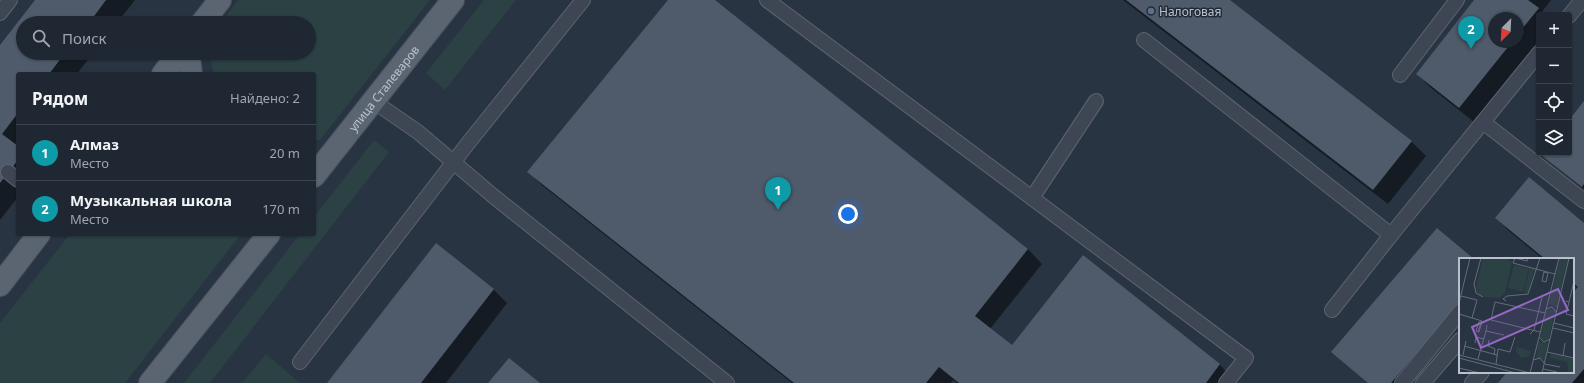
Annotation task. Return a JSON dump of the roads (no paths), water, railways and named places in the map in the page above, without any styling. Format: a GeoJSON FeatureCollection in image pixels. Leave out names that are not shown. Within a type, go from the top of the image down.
{"type":"FeatureCollection","features":[{"type":"Feature","properties":{"kind":"main road"},"geometry":{"type":"LineString","coordinates":[[207,16],[220,0]]}},
{"type":"Feature","properties":{"kind":"main road","name":"улица Сталеваров"},"geometry":{"type":"LineString","coordinates":[[316,172],[323,156],[373,101],[453,0]]}},
{"type":"Feature","properties":{"kind":"main road"},"geometry":{"type":"LineString","coordinates":[[164,72],[173,60]]}},
{"type":"Feature","properties":{"kind":"main road"},"geometry":{"type":"LineString","coordinates":[[189,60],[191,72]]}},
{"type":"Feature","properties":{"kind":"main road"},"geometry":{"type":"LineString","coordinates":[[0,285],[37,236]]}},
{"type":"Feature","properties":{"kind":"main road"},"geometry":{"type":"LineString","coordinates":[[150,383],[267,236]]}},
{"type":"Feature","properties":{"kind":"lane"},"geometry":{"type":"LineString","coordinates":[[0,13],[10,0]]}},
{"type":"Feature","properties":{"kind":"lane"},"geometry":{"type":"LineString","coordinates":[[300,362],[453,163],[582,0]]}},
{"type":"Feature","properties":{"kind":"lane"},"geometry":{"type":"LineString","coordinates":[[767,0],[1246,358],[1226,383]]}},
{"type":"Feature","properties":{"kind":"lane"},"geometry":{"type":"LineString","coordinates":[[1400,75],[1457,0]]}},
{"type":"Feature","properties":{"kind":"lane"},"geometry":{"type":"LineString","coordinates":[[1572,12],[1582,0]]}},
{"type":"Feature","properties":{"kind":"lane"},"geometry":{"type":"LineString","coordinates":[[1144,40],[1391,235]]}},
{"type":"Feature","properties":{"kind":"lane"},"geometry":{"type":"LineString","coordinates":[[1332,310],[1536,57]]}},
{"type":"Feature","properties":{"kind":"lane"},"geometry":{"type":"LineString","coordinates":[[373,101],[418,132],[453,163],[728,383]]}},
{"type":"Feature","properties":{"kind":"lane"},"geometry":{"type":"LineString","coordinates":[[1032,198],[1096,101]]}},
{"type":"Feature","properties":{"kind":"lane"},"geometry":{"type":"LineString","coordinates":[[1483,122],[1584,201]]}},
{"type":"Feature","properties":{"kind":"lane"},"geometry":{"type":"LineString","coordinates":[[1402,383],[1459,313]]}},
{"type":"Feature","properties":{"kind":"lane"},"geometry":{"type":"LineString","coordinates":[[1423,383],[1459,341]]}},
{"type":"Feature","properties":{"kind":"lane"},"geometry":{"type":"LineString","coordinates":[[1472,383],[1481,373]]}},
{"type":"Feature","properties":{"kind":"place","name":"Налоговая"},"geometry":{"type":"Point","coordinates":[1151,11]}},
{"type":"Feature","properties":{"kind":"place","name":"Музыкальная школа"},"geometry":{"type":"Point","coordinates":[1471,49]}},
{"type":"Feature","properties":{"kind":"place","name":"Алмаз"},"geometry":{"type":"Point","coordinates":[778,210]}}]}
